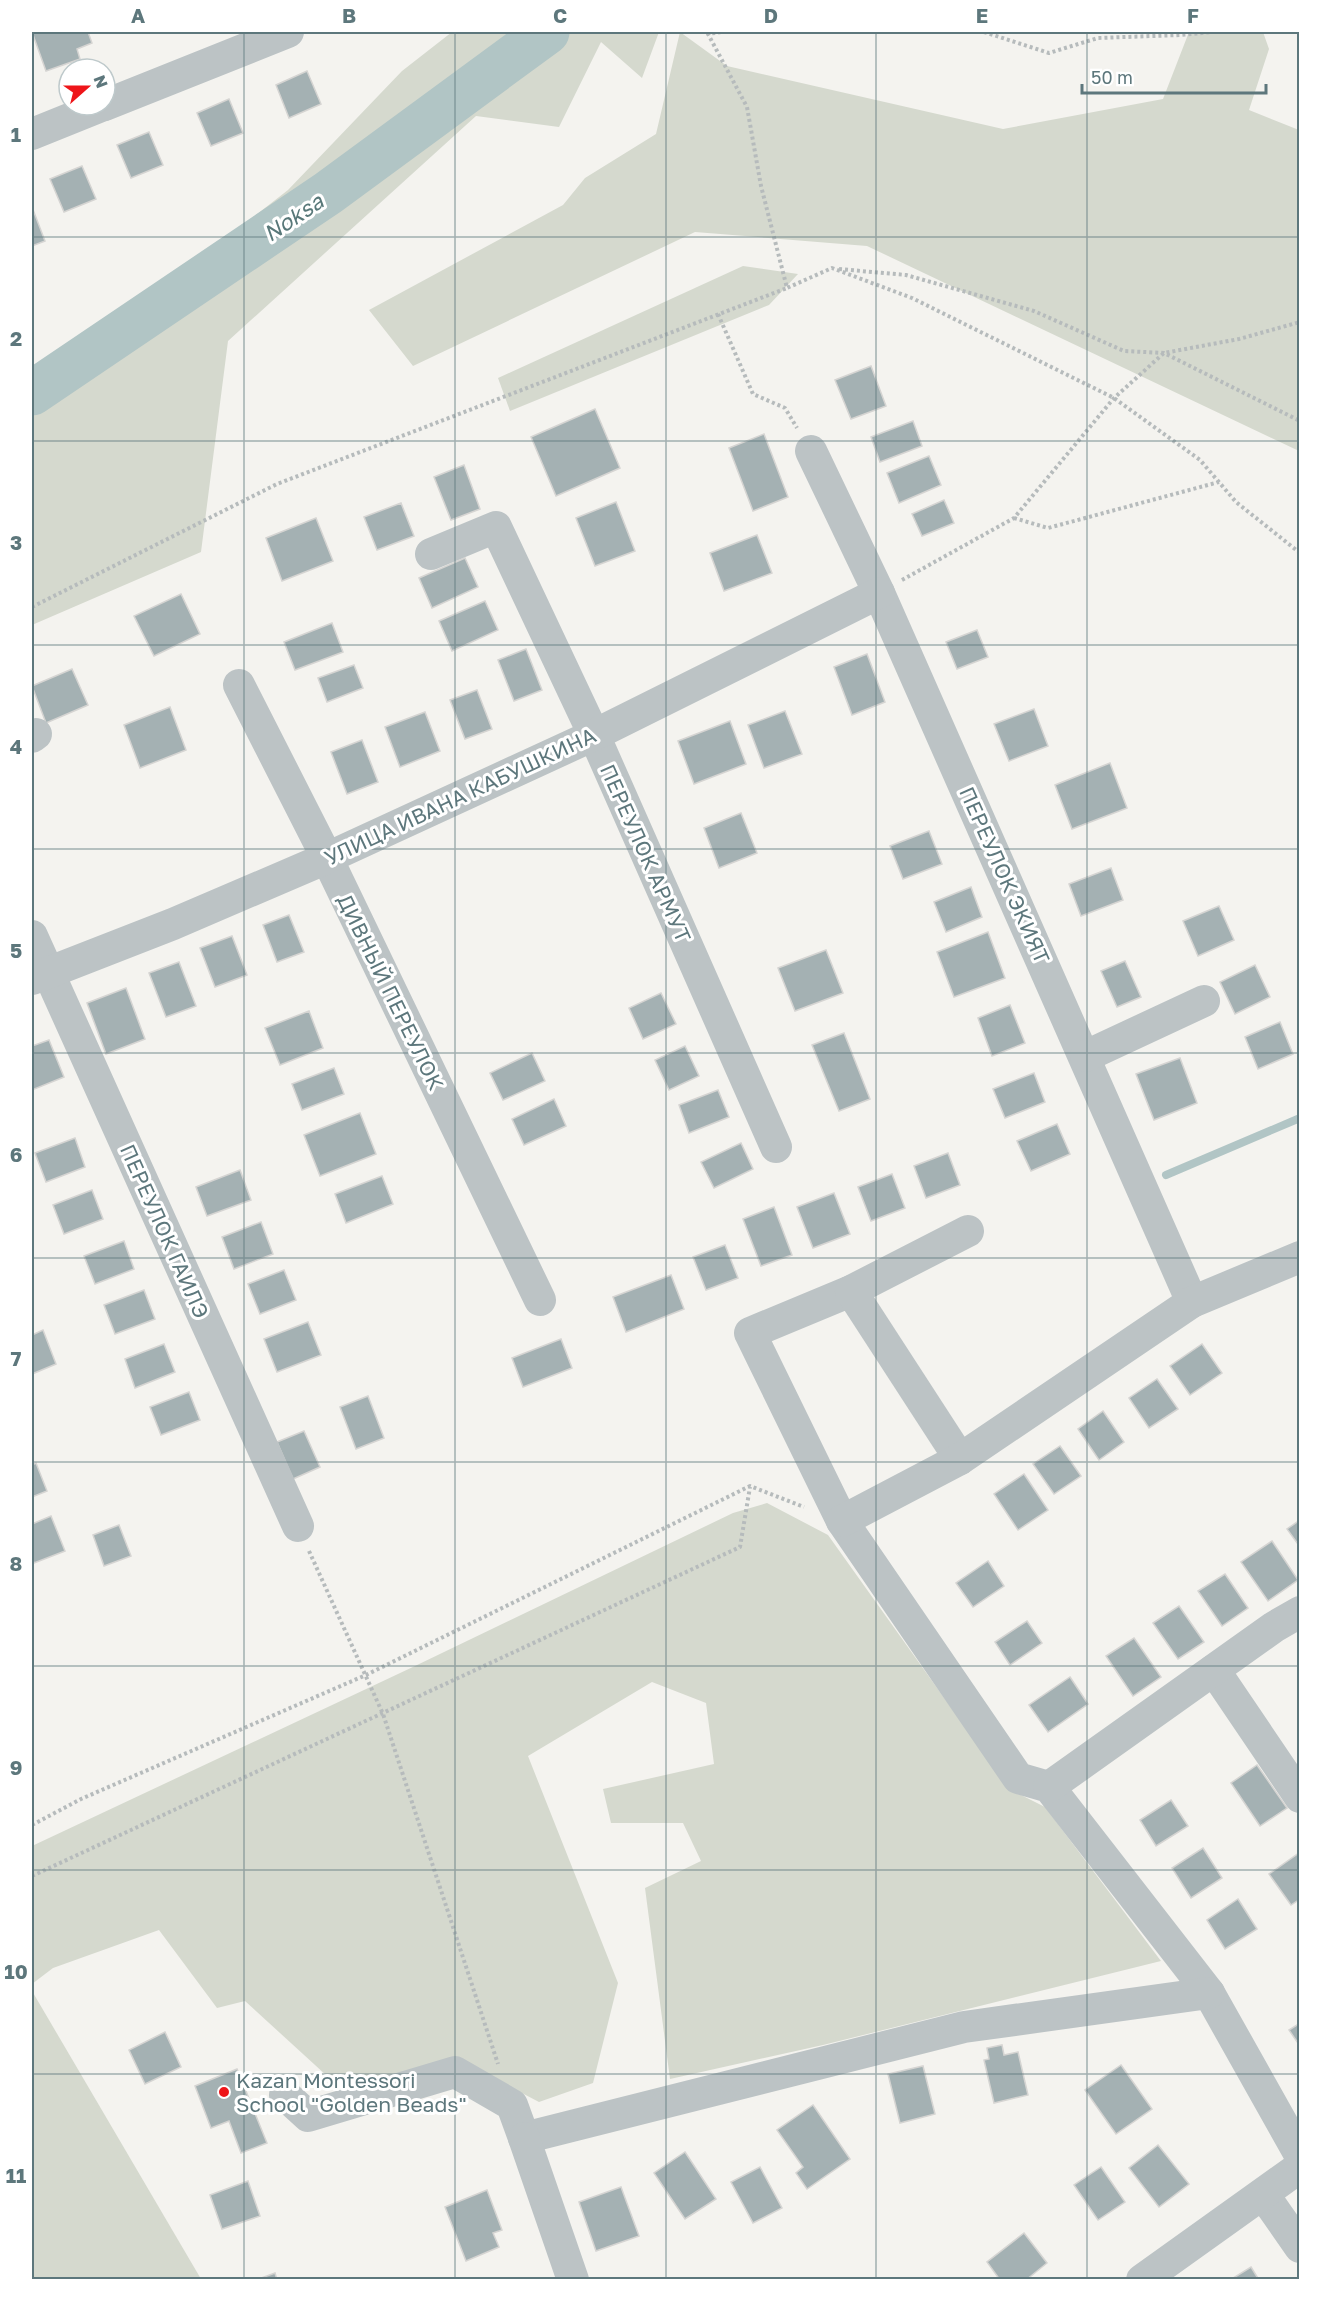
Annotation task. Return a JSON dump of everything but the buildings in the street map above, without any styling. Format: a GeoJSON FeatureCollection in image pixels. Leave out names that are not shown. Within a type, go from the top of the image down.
{"type":"FeatureCollection","features":[{"type":"Feature","properties":{"kind":"street"},"geometry":{"type":"LineString","coordinates":[[117,100],[288,32]]}},
{"type":"Feature","properties":{"kind":"street"},"geometry":{"type":"LineString","coordinates":[[32,134],[75,117]]}},
{"type":"Feature","properties":{"kind":"street","name":"ПЕРЕУЛОК ЭКИЯТ"},"geometry":{"type":"LineString","coordinates":[[811,451],[879,593],[1086,1056],[1192,1302]]}},
{"type":"Feature","properties":{"kind":"street","name":"ПЕРЕУЛОК АРМУТ"},"geometry":{"type":"LineString","coordinates":[[431,554],[496,527],[594,735],[776,1147]]}},
{"type":"Feature","properties":{"kind":"street","name":"УЛИЦА ИВАНА КАБУШКИНА"},"geometry":{"type":"LineString","coordinates":[[40,976],[172,924],[327,858],[594,735],[879,593]]}},
{"type":"Feature","properties":{"kind":"street","name":"ДИВНЫЙ ПЕРЕУЛОК"},"geometry":{"type":"LineString","coordinates":[[238,685],[327,858],[540,1300]]}},
{"type":"Feature","properties":{"kind":"street","name":"ПЕРЕУЛОК ГАИЛЭ"},"geometry":{"type":"LineString","coordinates":[[32,936],[40,976],[298,1526]]}},
{"type":"Feature","properties":{"kind":"street"},"geometry":{"type":"LineString","coordinates":[[1086,1056],[1204,1001]]}},
{"type":"Feature","properties":{"kind":"street"},"geometry":{"type":"LineString","coordinates":[[968,1231],[851,1291],[750,1333],[842,1521],[1018,1778],[1049,1787],[1209,1993],[1299,2154]]}},
{"type":"Feature","properties":{"kind":"street"},"geometry":{"type":"LineString","coordinates":[[842,1521],[960,1459],[1192,1302],[1299,1257]]}},
{"type":"Feature","properties":{"kind":"street"},"geometry":{"type":"LineString","coordinates":[[851,1291],[960,1459]]}},
{"type":"Feature","properties":{"kind":"street"},"geometry":{"type":"LineString","coordinates":[[1049,1787],[1299,1612]]}},
{"type":"Feature","properties":{"kind":"street"},"geometry":{"type":"LineString","coordinates":[[1214,1670],[1299,1797]]}},
{"type":"Feature","properties":{"kind":"street"},"geometry":{"type":"LineString","coordinates":[[524,2138],[964,2027],[1209,1993]]}},
{"type":"Feature","properties":{"kind":"street"},"geometry":{"type":"LineString","coordinates":[[285,2095],[309,2116],[455,2072],[512,2105],[573,2280]]}},
{"type":"Feature","properties":{"kind":"street"},"geometry":{"type":"LineString","coordinates":[[1155,2276],[1299,2167]]}},
{"type":"Feature","properties":{"kind":"street"},"geometry":{"type":"LineString","coordinates":[[1263,2194],[1299,2247]]}},
{"type":"Feature","properties":{"kind":"path"},"geometry":{"type":"LineString","coordinates":[[721,32],[708,32],[747,107],[760,186],[787,288]]}},
{"type":"Feature","properties":{"kind":"path"},"geometry":{"type":"LineString","coordinates":[[984,32],[1049,53],[1098,38],[1213,32]]}},
{"type":"Feature","properties":{"kind":"path"},"geometry":{"type":"LineString","coordinates":[[832,268],[912,298],[1114,398],[1200,460],[1236,502],[1299,554]]}},
{"type":"Feature","properties":{"kind":"path"},"geometry":{"type":"LineString","coordinates":[[32,607],[277,484],[787,288],[832,268],[906,275],[1034,311],[1124,351],[1164,353],[1239,339],[1299,322]]}},
{"type":"Feature","properties":{"kind":"path"},"geometry":{"type":"LineString","coordinates":[[718,314],[753,394],[785,408],[811,451]]}},
{"type":"Feature","properties":{"kind":"path"},"geometry":{"type":"LineString","coordinates":[[879,593],[1014,518],[1114,398],[1164,353]]}},
{"type":"Feature","properties":{"kind":"path"},"geometry":{"type":"LineString","coordinates":[[1164,353],[1299,421]]}},
{"type":"Feature","properties":{"kind":"path"},"geometry":{"type":"LineString","coordinates":[[1014,518],[1048,528],[1219,482]]}},
{"type":"Feature","properties":{"kind":"path"},"geometry":{"type":"LineString","coordinates":[[32,1825],[81,1799],[366,1675],[750,1486],[842,1521]]}},
{"type":"Feature","properties":{"kind":"path"},"geometry":{"type":"LineString","coordinates":[[32,1876],[740,1546],[750,1486]]}},
{"type":"Feature","properties":{"kind":"path"},"geometry":{"type":"LineString","coordinates":[[298,1526],[383,1714],[512,2105]]}},
{"type":"Feature","properties":{"kind":"shaded area"},"geometry":{"type":"Polygon","coordinates":[[[452,32],[659,32],[642,78],[601,42],[559,127],[476,116],[228,341],[201,552],[32,625],[32,373],[149,298],[288,190],[402,71],[452,32]]]}},
{"type":"Feature","properties":{"kind":"shaded area"},"geometry":{"type":"Polygon","coordinates":[[[680,32],[727,66],[1003,129],[1163,99],[1189,32],[1263,32],[1269,49],[1249,110],[1299,130],[1299,451],[867,246],[695,232],[413,366],[369,310],[563,205],[585,178],[656,134],[680,32]]]}},
{"type":"Feature","properties":{"kind":"shaded area"},"geometry":{"type":"Polygon","coordinates":[[[743,266],[798,274],[769,305],[510,411],[498,378],[743,266]]]}},
{"type":"Feature","properties":{"kind":"shaded area"},"geometry":{"type":"Polygon","coordinates":[[[767,1503],[828,1535],[1013,1791],[1045,1807],[1161,1961],[823,2045],[670,2079],[645,1888],[701,1861],[683,1823],[611,1823],[603,1789],[714,1764],[706,1703],[652,1682],[528,1756],[618,1983],[593,2083],[539,2102],[457,2059],[350,2097],[245,2001],[217,2008],[159,1930],[53,1968],[32,1984],[32,1846],[733,1513],[767,1503]]]}},
{"type":"Feature","properties":{"kind":"shaded area"},"geometry":{"type":"Polygon","coordinates":[[[32,1991],[201,2279],[32,2279],[32,1991]]]}},
{"type":"Feature","properties":{"kind":"waterway","name":"Noksa"},"geometry":{"type":"LineString","coordinates":[[32,393],[328,193],[547,32]]}},
{"type":"Feature","properties":{"kind":"waterway"},"geometry":{"type":"LineString","coordinates":[[1166,1175],[1300,1118]]}},
{"type":"Feature","properties":{"kind":"place","name":"Kazan Montessori School \"Golden Beads\""},"geometry":{"type":"Point","coordinates":[224,2092]}}]}
